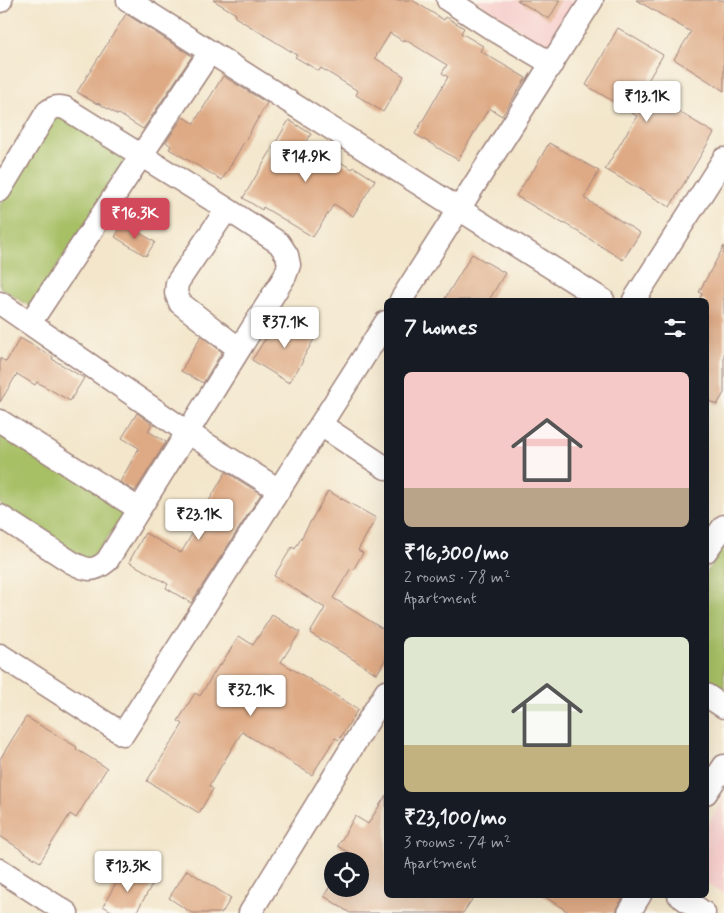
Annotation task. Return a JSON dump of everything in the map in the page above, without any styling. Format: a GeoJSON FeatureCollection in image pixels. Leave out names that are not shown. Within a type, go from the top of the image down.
{"type":"FeatureCollection","features":[{"type":"Feature","properties":{"kind":"street"},"geometry":{"type":"LineString","coordinates":[[128,0],[600,298]]}},
{"type":"Feature","properties":{"kind":"street"},"geometry":{"type":"LineString","coordinates":[[448,0],[552,64]]}},
{"type":"Feature","properties":{"kind":"street"},"geometry":{"type":"LineString","coordinates":[[402,298],[592,0]]}},
{"type":"Feature","properties":{"kind":"street"},"geometry":{"type":"LineString","coordinates":[[30,324],[210,52]]}},
{"type":"Feature","properties":{"kind":"street"},"geometry":{"type":"LineString","coordinates":[[0,190],[47,112],[53,107],[65,108],[279,243],[288,255],[289,265],[284,276],[107,561],[93,570],[81,567],[70,562],[0,516]]}},
{"type":"Feature","properties":{"kind":"street"},"geometry":{"type":"LineString","coordinates":[[635,298],[724,159]]}},
{"type":"Feature","properties":{"kind":"street"},"geometry":{"type":"LineString","coordinates":[[227,209],[177,283],[176,293],[180,303],[239,349]]}},
{"type":"Feature","properties":{"kind":"street"},"geometry":{"type":"LineString","coordinates":[[0,304],[188,432],[279,490]]}},
{"type":"Feature","properties":{"kind":"street"},"geometry":{"type":"LineString","coordinates":[[0,655],[123,734],[384,325]]}},
{"type":"Feature","properties":{"kind":"street"},"geometry":{"type":"LineString","coordinates":[[0,421],[139,510]]}},
{"type":"Feature","properties":{"kind":"street"},"geometry":{"type":"LineString","coordinates":[[321,425],[384,467]]}},
{"type":"Feature","properties":{"kind":"street"},"geometry":{"type":"LineString","coordinates":[[709,547],[724,526]]}},
{"type":"Feature","properties":{"kind":"street"},"geometry":{"type":"LineString","coordinates":[[709,696],[724,707]]}},
{"type":"Feature","properties":{"kind":"street"},"geometry":{"type":"LineString","coordinates":[[250,913],[384,697]]}},
{"type":"Feature","properties":{"kind":"street"},"geometry":{"type":"LineString","coordinates":[[709,788],[724,766]]}},
{"type":"Feature","properties":{"kind":"street"},"geometry":{"type":"LineString","coordinates":[[0,870],[67,913]]}},
{"type":"Feature","properties":{"kind":"street"},"geometry":{"type":"LineString","coordinates":[[629,913],[638,898]]}},
{"type":"Feature","properties":{"kind":"street"},"geometry":{"type":"LineString","coordinates":[[683,898],[704,913]]}},
{"type":"Feature","properties":{"kind":"shaded area"},"geometry":{"type":"Polygon","coordinates":[[[476,0],[582,0],[551,50],[476,0]]]}},
{"type":"Feature","properties":{"kind":"shaded area"},"geometry":{"type":"Polygon","coordinates":[[[724,797],[724,894],[709,884],[709,823],[724,797]]]}},
{"type":"Feature","properties":{"kind":"green space"},"geometry":{"type":"Polygon","coordinates":[[[63,107],[132,152],[31,307],[0,287],[0,205],[63,107]]]}},
{"type":"Feature","properties":{"kind":"green space"},"geometry":{"type":"Polygon","coordinates":[[[0,427],[126,510],[90,564],[0,504],[0,427]]]}},
{"type":"Feature","properties":{"kind":"green space"},"geometry":{"type":"Polygon","coordinates":[[[724,546],[724,698],[709,686],[709,568],[724,546]]]}},
{"type":"Feature","properties":{"kind":"building"},"geometry":{"type":"Polygon","coordinates":[[[213,0],[412,0],[444,20],[446,17],[464,28],[461,33],[483,46],[480,51],[526,78],[502,116],[489,108],[458,160],[415,134],[448,77],[442,73],[447,65],[404,39],[403,41],[390,33],[375,58],[404,76],[383,112],[356,95],[358,91],[321,68],[319,71],[295,57],[297,55],[235,17],[236,14],[213,0]]]}},
{"type":"Feature","properties":{"kind":"building"},"geometry":{"type":"Polygon","coordinates":[[[517,0],[560,0],[549,19],[517,0]]]}},
{"type":"Feature","properties":{"kind":"building"},"geometry":{"type":"Polygon","coordinates":[[[636,0],[724,0],[724,91],[674,59],[691,32],[636,0]]]}},
{"type":"Feature","properties":{"kind":"building"},"geometry":{"type":"Polygon","coordinates":[[[126,14],[192,56],[143,129],[77,92],[126,14]]]}},
{"type":"Feature","properties":{"kind":"building"},"geometry":{"type":"Polygon","coordinates":[[[618,28],[663,55],[643,90],[714,133],[670,207],[605,169],[637,116],[586,85],[618,28]]]}},
{"type":"Feature","properties":{"kind":"building"},"geometry":{"type":"Polygon","coordinates":[[[223,76],[267,103],[222,180],[169,149],[171,146],[166,142],[183,117],[194,123],[223,76]]]}},
{"type":"Feature","properties":{"kind":"building"},"geometry":{"type":"Polygon","coordinates":[[[289,120],[311,134],[306,142],[375,180],[353,216],[334,204],[313,237],[263,207],[262,210],[243,198],[289,120]]]}},
{"type":"Feature","properties":{"kind":"building"},"geometry":{"type":"Polygon","coordinates":[[[549,143],[599,171],[584,198],[640,233],[623,260],[516,196],[549,143]]]}},
{"type":"Feature","properties":{"kind":"building"},"geometry":{"type":"Polygon","coordinates":[[[123,223],[155,242],[146,256],[115,237],[123,223]]]}},
{"type":"Feature","properties":{"kind":"building"},"geometry":{"type":"Polygon","coordinates":[[[724,246],[724,393],[717,405],[709,401],[709,298],[700,298],[702,294],[699,292],[724,246]]]}},
{"type":"Feature","properties":{"kind":"building"},"geometry":{"type":"Polygon","coordinates":[[[472,254],[505,273],[490,298],[445,298],[472,254]]]}},
{"type":"Feature","properties":{"kind":"building"},"geometry":{"type":"Polygon","coordinates":[[[282,315],[316,336],[289,383],[252,360],[282,315]]]}},
{"type":"Feature","properties":{"kind":"building"},"geometry":{"type":"Polygon","coordinates":[[[201,336],[222,352],[203,383],[181,371],[201,336]]]}},
{"type":"Feature","properties":{"kind":"building"},"geometry":{"type":"Polygon","coordinates":[[[20,338],[84,378],[70,401],[37,382],[35,385],[17,374],[0,402],[0,358],[6,362],[20,338]]]}},
{"type":"Feature","properties":{"kind":"building"},"geometry":{"type":"Polygon","coordinates":[[[137,413],[152,424],[148,431],[166,442],[135,491],[120,482],[139,448],[122,438],[137,413]]]}},
{"type":"Feature","properties":{"kind":"building"},"geometry":{"type":"Polygon","coordinates":[[[226,472],[261,494],[191,603],[166,588],[168,584],[129,562],[145,533],[181,553],[226,472]]]}},
{"type":"Feature","properties":{"kind":"building"},"geometry":{"type":"Polygon","coordinates":[[[328,491],[376,518],[358,550],[363,553],[353,570],[351,568],[333,598],[384,630],[384,662],[377,674],[310,633],[325,608],[274,576],[292,547],[295,549],[328,491]]]}},
{"type":"Feature","properties":{"kind":"building"},"geometry":{"type":"Polygon","coordinates":[[[272,615],[300,632],[281,662],[358,709],[339,740],[335,738],[312,775],[242,732],[209,786],[213,789],[199,813],[147,781],[183,724],[178,721],[195,693],[200,696],[239,636],[253,645],[272,615]]]}},
{"type":"Feature","properties":{"kind":"building"},"geometry":{"type":"Polygon","coordinates":[[[26,717],[77,747],[76,749],[107,768],[76,818],[70,814],[40,862],[0,836],[0,759],[26,717]]]}},
{"type":"Feature","properties":{"kind":"building"},"geometry":{"type":"Polygon","coordinates":[[[384,798],[384,898],[473,898],[463,913],[350,913],[326,897],[369,897],[369,852],[348,852],[338,846],[355,816],[368,824],[384,798]]]}},
{"type":"Feature","properties":{"kind":"building"},"geometry":{"type":"Polygon","coordinates":[[[125,867],[153,883],[136,913],[115,913],[103,906],[125,867]]]}},
{"type":"Feature","properties":{"kind":"building"},"geometry":{"type":"Polygon","coordinates":[[[187,870],[231,898],[222,913],[192,913],[169,898],[187,870]]]}},
{"type":"Feature","properties":{"kind":"building"},"geometry":{"type":"Polygon","coordinates":[[[547,898],[622,899],[616,913],[570,913],[547,898]]]}}]}
